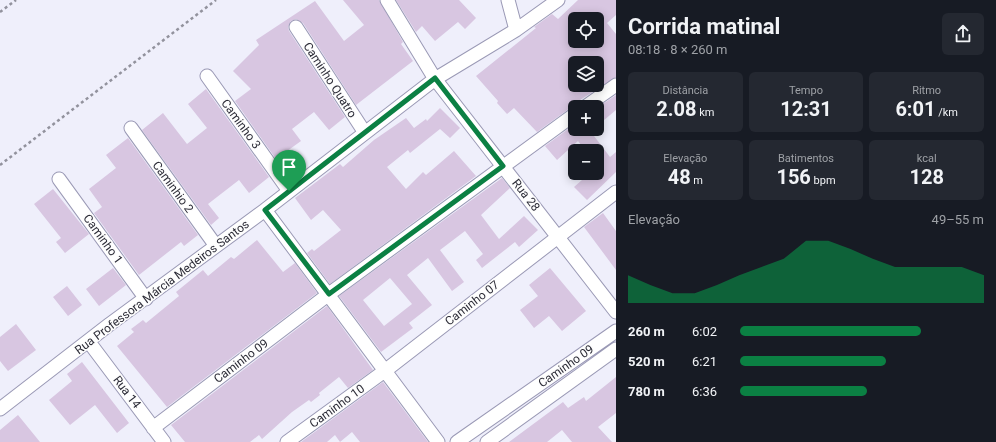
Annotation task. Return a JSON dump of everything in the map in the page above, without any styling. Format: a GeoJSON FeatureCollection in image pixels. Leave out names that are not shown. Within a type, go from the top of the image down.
{"type":"FeatureCollection","features":[{"type":"Feature","properties":{"kind":"street","name":"Rua 28"},"geometry":{"type":"LineString","coordinates":[[387,0],[435,78],[616,312]]}},
{"type":"Feature","properties":{"kind":"street"},"geometry":{"type":"LineString","coordinates":[[508,0],[516,30]]}},
{"type":"Feature","properties":{"kind":"street","name":"Rua Professora Márcia Medeiros Santos"},"geometry":{"type":"LineString","coordinates":[[0,409],[265,210],[435,78],[516,30],[558,0]]}},
{"type":"Feature","properties":{"kind":"street","name":"Caminho Quatro"},"geometry":{"type":"LineString","coordinates":[[296,27],[365,133]]}},
{"type":"Feature","properties":{"kind":"street","name":"Caminho 3"},"geometry":{"type":"LineString","coordinates":[[207,76],[289,191]]}},
{"type":"Feature","properties":{"kind":"street"},"geometry":{"type":"LineString","coordinates":[[595,100],[616,85]]}},
{"type":"Feature","properties":{"kind":"street","name":"Caminho 09"},"geometry":{"type":"LineString","coordinates":[[153,428],[329,294],[568,119]]}},
{"type":"Feature","properties":{"kind":"street","name":"Caminhio 2"},"geometry":{"type":"LineString","coordinates":[[131,128],[216,246]]}},
{"type":"Feature","properties":{"kind":"street","name":"Caminho 1"},"geometry":{"type":"LineString","coordinates":[[59,179],[146,299]]}},
{"type":"Feature","properties":{"kind":"street","name":"Caminho 07"},"geometry":{"type":"LineString","coordinates":[[386,370],[616,192]]}},
{"type":"Feature","properties":{"kind":"street"},"geometry":{"type":"LineString","coordinates":[[265,210],[386,370],[438,442]]}},
{"type":"Feature","properties":{"kind":"street","name":"Caminho 09"},"geometry":{"type":"LineString","coordinates":[[457,442],[616,331]]}},
{"type":"Feature","properties":{"kind":"street","name":"Rua 14"},"geometry":{"type":"LineString","coordinates":[[89,342],[164,442]]}},
{"type":"Feature","properties":{"kind":"street","name":"Caminho 09"},"geometry":{"type":"LineString","coordinates":[[487,442],[616,349]]}},
{"type":"Feature","properties":{"kind":"street","name":"Caminho 10"},"geometry":{"type":"LineString","coordinates":[[288,442],[386,370]]}},
{"type":"Feature","properties":{"kind":"path"},"geometry":{"type":"LineString","coordinates":[[0,12],[16,0]]}},
{"type":"Feature","properties":{"kind":"path"},"geometry":{"type":"LineString","coordinates":[[0,165],[216,0]]}},
{"type":"Feature","properties":{"kind":"building"},"geometry":{"type":"Polygon","coordinates":[[[343,0],[379,0],[403,42],[401,44],[413,61],[356,105],[303,23],[296,19],[291,21],[288,27],[289,31],[345,117],[329,130],[314,112],[292,129],[301,141],[276,159],[235,101],[251,89],[233,71],[259,45],[256,40],[315,1],[344,41],[364,25],[343,0]]]}},
{"type":"Feature","properties":{"kind":"building"},"geometry":{"type":"Polygon","coordinates":[[[396,0],[459,0],[476,18],[465,29],[458,22],[435,41],[422,26],[416,32],[396,0]]]}},
{"type":"Feature","properties":{"kind":"building"},"geometry":{"type":"Polygon","coordinates":[[[578,0],[616,0],[616,15],[607,23],[616,34],[616,77],[604,85],[604,56],[568,56],[568,92],[593,92],[580,100],[568,100],[568,109],[537,132],[514,108],[507,114],[497,103],[498,101],[476,76],[536,28],[534,27],[552,14],[558,19],[578,0]]]}},
{"type":"Feature","properties":{"kind":"building"},"geometry":{"type":"Polygon","coordinates":[[[206,89],[269,177],[249,193],[239,180],[208,204],[219,218],[211,225],[142,130],[163,113],[187,144],[207,128],[188,104],[206,89]]]}},
{"type":"Feature","properties":{"kind":"building"},"geometry":{"type":"Polygon","coordinates":[[[616,95],[616,110],[604,120],[604,103],[616,95]]]}},
{"type":"Feature","properties":{"kind":"building"},"geometry":{"type":"Polygon","coordinates":[[[440,108],[460,128],[450,138],[440,129],[410,153],[408,150],[387,167],[406,189],[423,172],[426,175],[454,151],[476,176],[330,284],[307,253],[312,249],[314,251],[341,230],[323,210],[311,220],[295,198],[340,164],[343,167],[374,140],[406,118],[414,128],[426,119],[427,121],[440,108]]]}},
{"type":"Feature","properties":{"kind":"building"},"geometry":{"type":"Polygon","coordinates":[[[568,129],[568,136],[594,136],[600,144],[580,144],[578,141],[575,144],[568,144],[568,150],[557,160],[545,146],[568,129]]]}},
{"type":"Feature","properties":{"kind":"building"},"geometry":{"type":"Polygon","coordinates":[[[128,138],[198,235],[184,246],[181,242],[139,275],[94,213],[102,207],[89,189],[116,168],[106,155],[128,138]]]}},
{"type":"Feature","properties":{"kind":"building"},"geometry":{"type":"Polygon","coordinates":[[[604,149],[610,157],[616,152],[616,172],[587,200],[574,187],[582,180],[604,180],[604,149]]]}},
{"type":"Feature","properties":{"kind":"building"},"geometry":{"type":"Polygon","coordinates":[[[502,178],[510,188],[481,215],[499,239],[524,216],[538,230],[519,247],[515,242],[482,268],[476,260],[483,254],[465,231],[440,250],[464,282],[452,291],[428,258],[407,275],[432,305],[409,323],[413,328],[381,352],[339,296],[502,178]],[[390,278],[363,300],[384,326],[412,304],[390,278]]]}},
{"type":"Feature","properties":{"kind":"building"},"geometry":{"type":"Polygon","coordinates":[[[53,189],[89,234],[65,253],[56,242],[61,238],[34,204],[53,189]]]}},
{"type":"Feature","properties":{"kind":"building"},"geometry":{"type":"Polygon","coordinates":[[[603,213],[616,231],[616,270],[584,227],[603,213]]]}},
{"type":"Feature","properties":{"kind":"building"},"geometry":{"type":"Polygon","coordinates":[[[257,240],[283,272],[295,263],[317,293],[167,407],[117,346],[134,332],[131,329],[143,320],[146,323],[179,296],[176,292],[203,270],[208,276],[231,257],[234,259],[257,240]]]}},
{"type":"Feature","properties":{"kind":"building"},"geometry":{"type":"Polygon","coordinates":[[[113,268],[126,285],[99,306],[86,289],[113,268]]]}},
{"type":"Feature","properties":{"kind":"building"},"geometry":{"type":"Polygon","coordinates":[[[550,268],[586,311],[562,331],[549,316],[534,328],[520,310],[538,296],[529,285],[550,268]]]}},
{"type":"Feature","properties":{"kind":"building"},"geometry":{"type":"Polygon","coordinates":[[[67,286],[82,305],[68,316],[53,297],[67,286]]]}},
{"type":"Feature","properties":{"kind":"building"},"geometry":{"type":"Polygon","coordinates":[[[327,306],[373,370],[348,388],[339,377],[319,393],[320,395],[311,402],[309,400],[292,412],[262,439],[259,435],[250,442],[185,442],[171,425],[327,306]]]}},
{"type":"Feature","properties":{"kind":"building"},"geometry":{"type":"Polygon","coordinates":[[[16,324],[36,350],[8,371],[0,361],[0,337],[16,324]]]}},
{"type":"Feature","properties":{"kind":"building"},"geometry":{"type":"Polygon","coordinates":[[[82,362],[129,423],[117,433],[95,405],[70,425],[49,400],[72,381],[67,374],[82,362]]]}},
{"type":"Feature","properties":{"kind":"building"},"geometry":{"type":"Polygon","coordinates":[[[616,377],[616,413],[598,427],[612,442],[572,442],[562,430],[547,442],[509,442],[563,402],[568,408],[584,397],[586,401],[616,377]]]}},
{"type":"Feature","properties":{"kind":"building"},"geometry":{"type":"Polygon","coordinates":[[[383,382],[428,442],[360,442],[352,432],[340,442],[335,435],[327,442],[301,442],[383,382]]]}},
{"type":"Feature","properties":{"kind":"building"},"geometry":{"type":"Polygon","coordinates":[[[18,415],[40,442],[0,442],[0,430],[18,415]]]}},
{"type":"Feature","properties":{"kind":"route"},"geometry":{"type":"LineString","coordinates":[[435,78],[503,166],[329,294],[265,210],[289,191],[435,78]]}}]}
